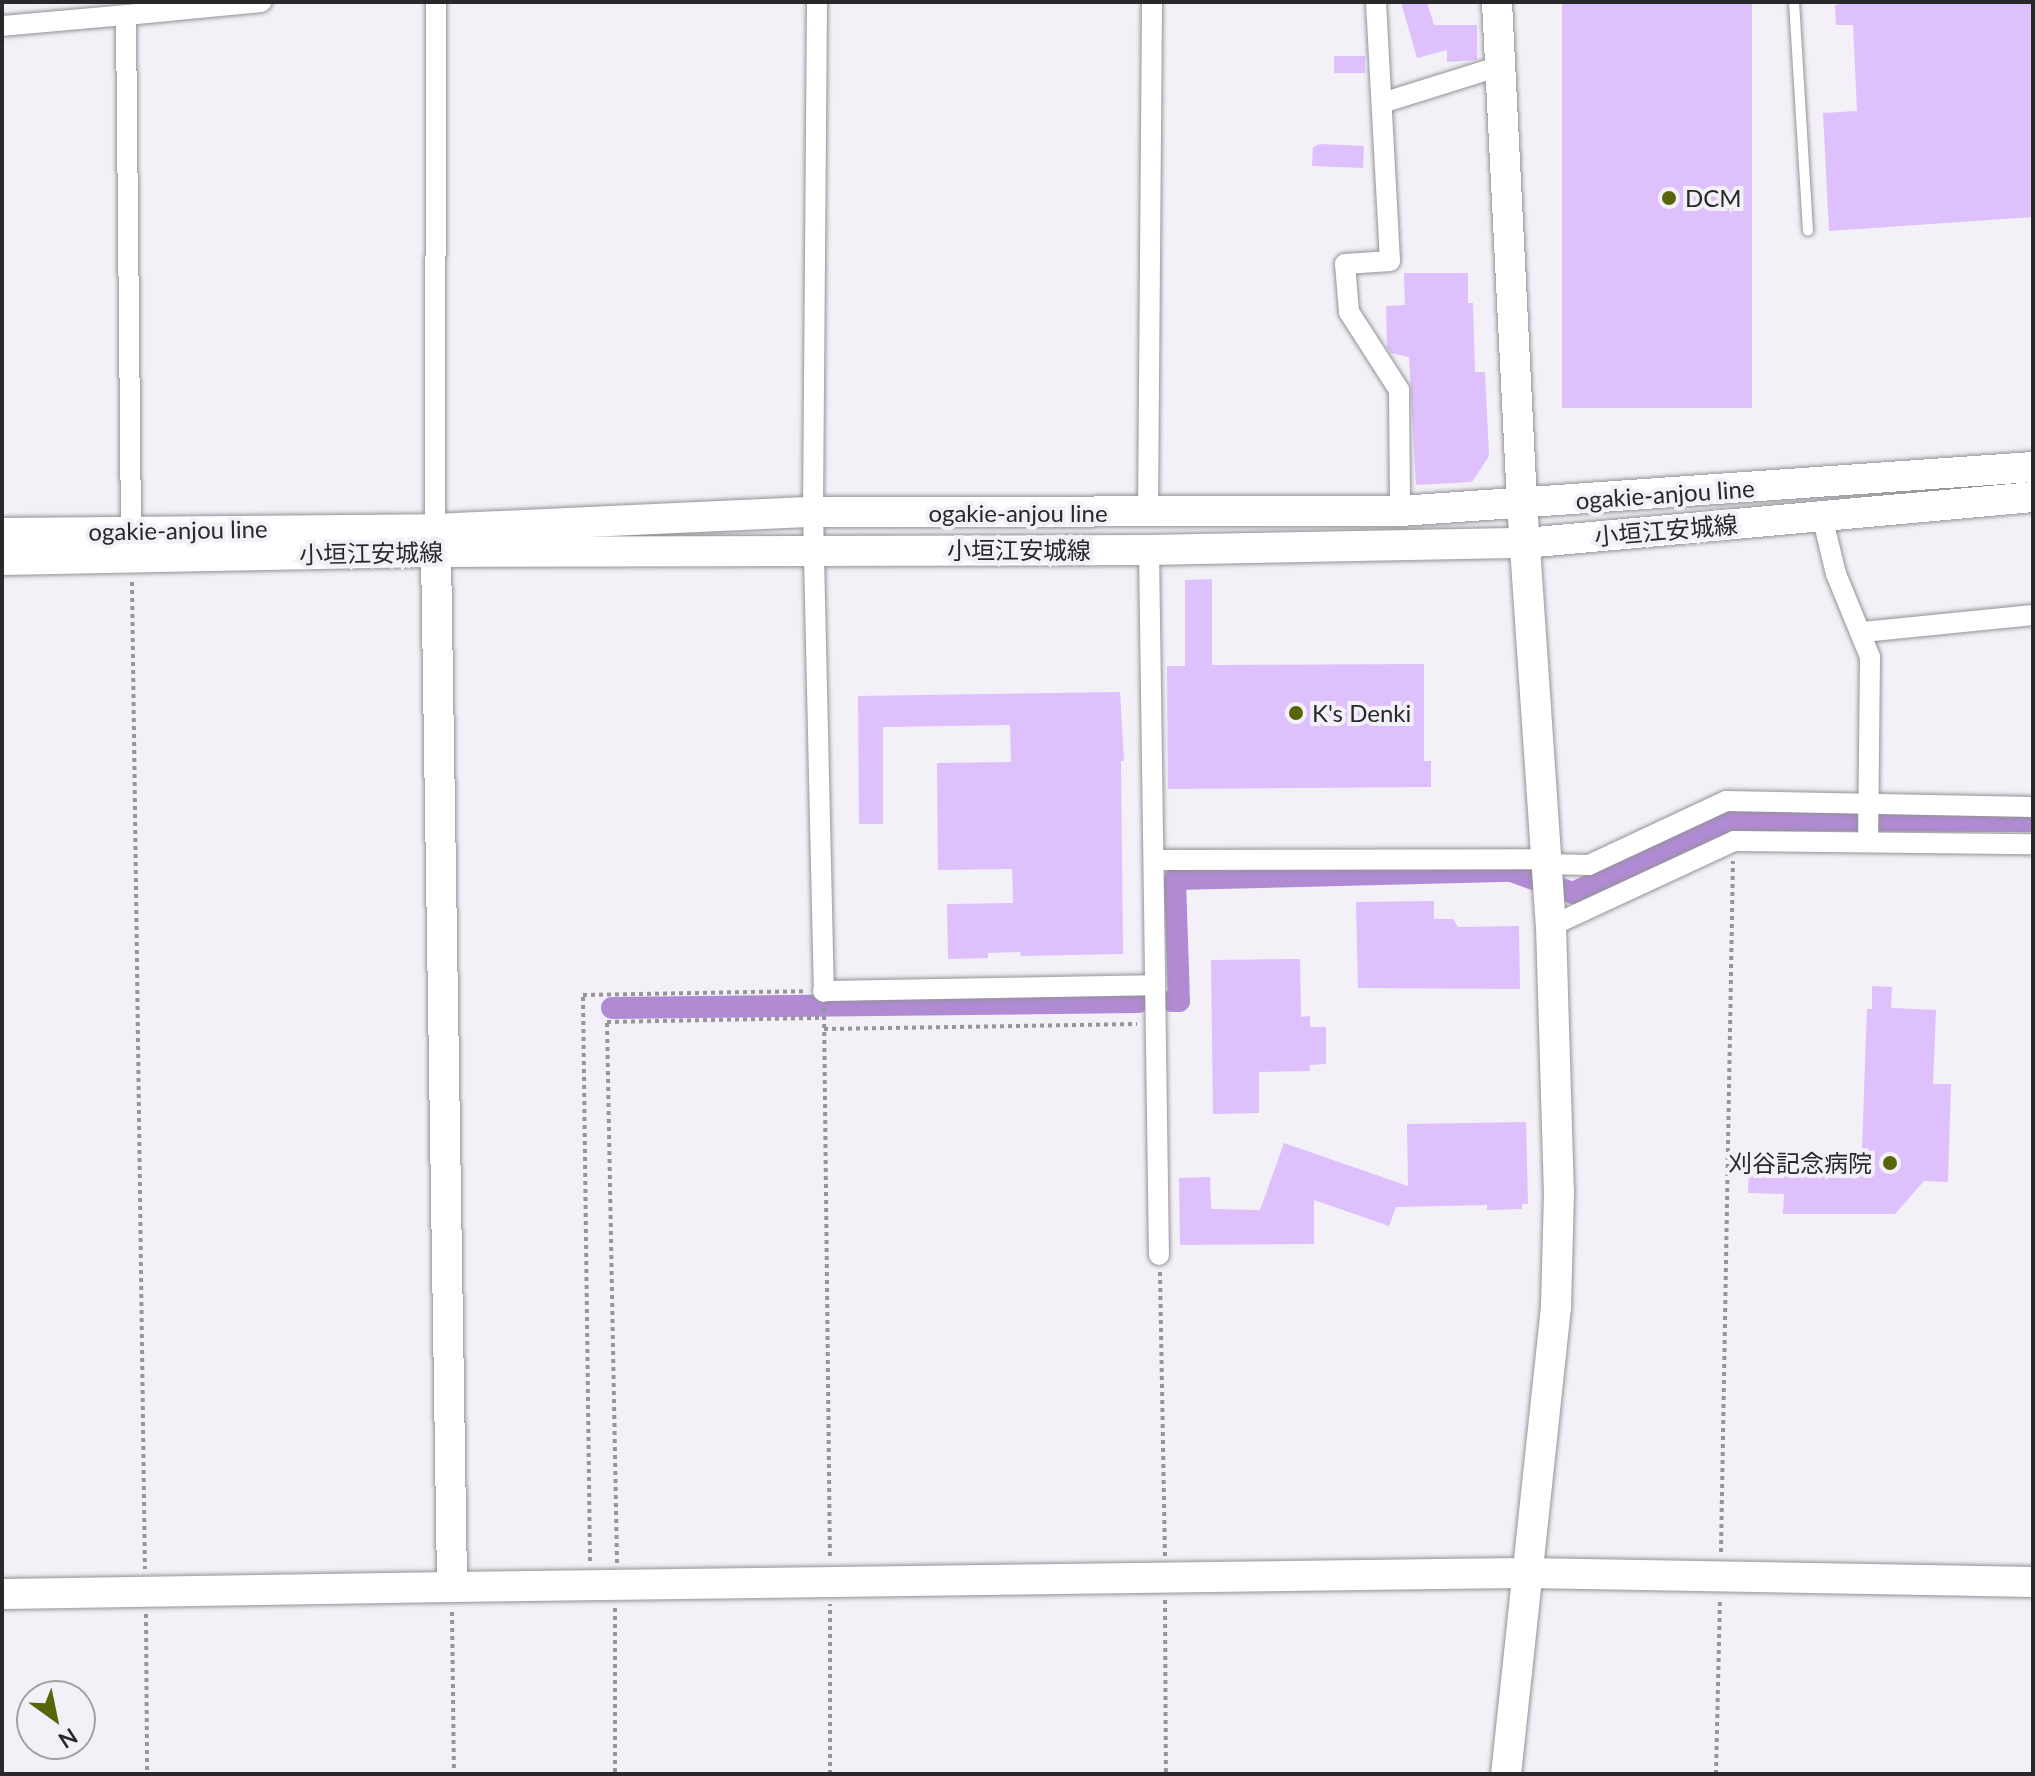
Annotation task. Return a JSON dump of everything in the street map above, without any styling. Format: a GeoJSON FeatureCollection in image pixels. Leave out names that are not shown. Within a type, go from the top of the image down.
{"type":"FeatureCollection","features":[{"type":"Feature","properties":{"kind":"street"},"geometry":{"type":"LineString","coordinates":[[2,26],[90,10],[126,15],[199,5],[261,2]]}},
{"type":"Feature","properties":{"kind":"street"},"geometry":{"type":"LineString","coordinates":[[436,2],[435,540],[452,1587]]}},
{"type":"Feature","properties":{"kind":"street"},"geometry":{"type":"LineString","coordinates":[[817,2],[813,550],[824,992],[1155,985]]}},
{"type":"Feature","properties":{"kind":"street"},"geometry":{"type":"LineString","coordinates":[[1148,513],[1152,2]]}},
{"type":"Feature","properties":{"kind":"street"},"geometry":{"type":"LineString","coordinates":[[1376,2],[1390,261],[1345,264],[1349,312],[1399,390],[1400,511]]}},
{"type":"Feature","properties":{"kind":"street"},"geometry":{"type":"LineString","coordinates":[[1497,2],[1522,503],[1551,926],[1559,1192],[1556,1307],[1506,1774]]}},
{"type":"Feature","properties":{"kind":"street"},"geometry":{"type":"LineString","coordinates":[[2,560],[131,543],[126,15]]}},
{"type":"Feature","properties":{"kind":"street"},"geometry":{"type":"LineString","coordinates":[[1382,103],[1500,66]]}},
{"type":"Feature","properties":{"kind":"street","name":"ogakie-anjou line"},"geometry":{"type":"LineString","coordinates":[[2,533],[131,543],[435,540],[813,512],[1400,511],[2033,467]]}},
{"type":"Feature","properties":{"kind":"street","name":"小垣江安城線"},"geometry":{"type":"LineString","coordinates":[[435,540],[813,550],[1149,550],[1525,543],[2033,497]]}},
{"type":"Feature","properties":{"kind":"street"},"geometry":{"type":"LineString","coordinates":[[1822,516],[1836,574],[1863,632],[1870,657],[1868,842]]}},
{"type":"Feature","properties":{"kind":"street"},"geometry":{"type":"LineString","coordinates":[[1149,550],[1159,1255]]}},
{"type":"Feature","properties":{"kind":"street"},"geometry":{"type":"LineString","coordinates":[[1863,632],[2033,615]]}},
{"type":"Feature","properties":{"kind":"street"},"geometry":{"type":"LineString","coordinates":[[1155,860],[1589,865],[1726,801],[2033,807]]}},
{"type":"Feature","properties":{"kind":"street"},"geometry":{"type":"LineString","coordinates":[[1551,926],[1734,841],[2033,844]]}},
{"type":"Feature","properties":{"kind":"street"},"geometry":{"type":"LineString","coordinates":[[2,1594],[1527,1573],[2033,1582]]}},
{"type":"Feature","properties":{"kind":"lane"},"geometry":{"type":"LineString","coordinates":[[1794,2],[1808,231]]}},
{"type":"Feature","properties":{"kind":"path"},"geometry":{"type":"LineString","coordinates":[[131,543],[147,1774]]}},
{"type":"Feature","properties":{"kind":"path"},"geometry":{"type":"LineString","coordinates":[[1716,1774],[1734,841]]}},
{"type":"Feature","properties":{"kind":"path"},"geometry":{"type":"LineString","coordinates":[[615,1774],[613,1622],[604,1587],[583,995],[824,992]]}},
{"type":"Feature","properties":{"kind":"path"},"geometry":{"type":"LineString","coordinates":[[604,1587],[607,1022],[824,1017],[830,1774]]}},
{"type":"Feature","properties":{"kind":"path"},"geometry":{"type":"LineString","coordinates":[[824,1029],[1155,1024]]}},
{"type":"Feature","properties":{"kind":"path"},"geometry":{"type":"LineString","coordinates":[[1159,1255],[1166,1774]]}},
{"type":"Feature","properties":{"kind":"path"},"geometry":{"type":"LineString","coordinates":[[452,1587],[454,1774]]}},
{"type":"Feature","properties":{"kind":"building"},"geometry":{"type":"Polygon","coordinates":[[[1401,2],[1427,2],[1434,25],[1477,25],[1477,60],[1447,62],[1447,50],[1417,58],[1401,2]]]}},
{"type":"Feature","properties":{"kind":"building","name":"DCM"},"geometry":{"type":"Polygon","coordinates":[[[1562,2],[1752,2],[1752,408],[1562,408],[1562,2]]]}},
{"type":"Feature","properties":{"kind":"building"},"geometry":{"type":"Polygon","coordinates":[[[1852,2],[2033,2],[2033,217],[1829,231],[1823,113],[1857,111],[1853,25],[1836,25],[1835,5],[1852,2]]]}},
{"type":"Feature","properties":{"kind":"building"},"geometry":{"type":"Polygon","coordinates":[[[1334,56],[1365,56],[1365,73],[1334,73],[1334,56]]]}},
{"type":"Feature","properties":{"kind":"building"},"geometry":{"type":"Polygon","coordinates":[[[1320,144],[1364,146],[1363,168],[1312,166],[1313,147],[1320,144]]]}},
{"type":"Feature","properties":{"kind":"building"},"geometry":{"type":"Polygon","coordinates":[[[1404,273],[1468,273],[1468,303],[1473,303],[1475,372],[1485,372],[1489,456],[1472,482],[1416,485],[1409,357],[1391,353],[1387,348],[1386,306],[1405,305],[1404,273]]]}},
{"type":"Feature","properties":{"kind":"building","name":"K's Denki"},"geometry":{"type":"Polygon","coordinates":[[[1212,579],[1212,665],[1424,664],[1424,761],[1431,761],[1431,787],[1168,789],[1167,666],[1185,666],[1185,580],[1212,579]]]}},
{"type":"Feature","properties":{"kind":"building"},"geometry":{"type":"Polygon","coordinates":[[[1120,692],[1124,761],[1121,761],[1123,954],[1021,956],[1020,952],[988,953],[988,958],[948,959],[947,904],[1013,903],[1012,869],[938,870],[937,763],[1011,762],[1010,725],[883,727],[883,824],[859,824],[858,696],[1120,692]]]}},
{"type":"Feature","properties":{"kind":"building"},"geometry":{"type":"Polygon","coordinates":[[[1434,901],[1434,919],[1453,919],[1458,927],[1519,926],[1520,989],[1358,988],[1356,902],[1434,901]]]}},
{"type":"Feature","properties":{"kind":"building"},"geometry":{"type":"Polygon","coordinates":[[[1300,959],[1301,1017],[1310,1016],[1310,1027],[1326,1027],[1326,1064],[1310,1065],[1310,1071],[1259,1072],[1259,1113],[1213,1114],[1211,960],[1300,959]]]}},
{"type":"Feature","properties":{"kind":"building"},"geometry":{"type":"Polygon","coordinates":[[[1872,986],[1892,987],[1891,1008],[1936,1010],[1933,1084],[1951,1084],[1948,1182],[1924,1181],[1895,1214],[1783,1214],[1784,1194],[1748,1193],[1749,1157],[1851,1159],[1862,1148],[1867,1009],[1872,1009],[1872,986]]]}},
{"type":"Feature","properties":{"kind":"building"},"geometry":{"type":"Polygon","coordinates":[[[1526,1122],[1528,1204],[1522,1204],[1522,1209],[1487,1210],[1487,1205],[1396,1207],[1389,1226],[1314,1200],[1314,1244],[1180,1245],[1179,1178],[1210,1177],[1211,1209],[1260,1210],[1284,1143],[1408,1186],[1407,1124],[1526,1122]]]}},
{"type":"Feature","properties":{"kind":"waterway"},"geometry":{"type":"LineString","coordinates":[[1172,1001],[1179,1001],[1175,879],[1511,871],[1573,893],[1729,820],[2033,821]]}},
{"type":"Feature","properties":{"kind":"waterway"},"geometry":{"type":"LineString","coordinates":[[612,1008],[1138,1002]]}},
{"type":"Feature","properties":{"kind":"place","name":"DCM"},"geometry":{"type":"Point","coordinates":[1669,198]}},
{"type":"Feature","properties":{"kind":"place","name":"K's Denki"},"geometry":{"type":"Point","coordinates":[1296,713]}},
{"type":"Feature","properties":{"kind":"place","name":"刈谷記念病院"},"geometry":{"type":"Point","coordinates":[1890,1163]}}]}
